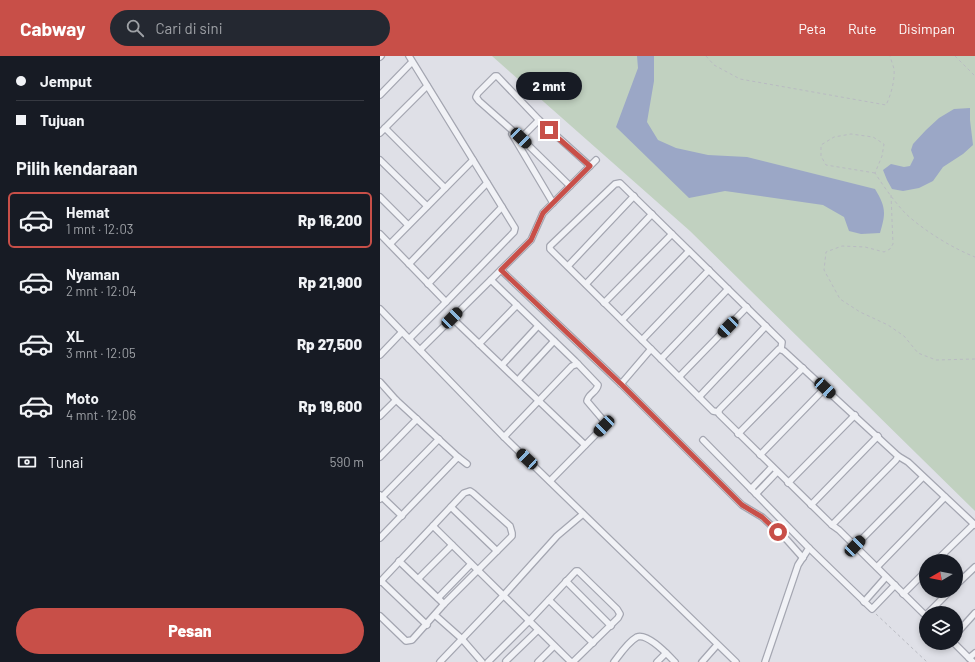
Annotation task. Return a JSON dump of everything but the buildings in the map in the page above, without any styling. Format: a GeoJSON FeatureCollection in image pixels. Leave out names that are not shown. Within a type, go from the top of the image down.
{"type":"FeatureCollection","features":[{"type":"Feature","properties":{"kind":"street"},"geometry":{"type":"LineString","coordinates":[[408,56],[515,228],[514,232],[410,339]]}},
{"type":"Feature","properties":{"kind":"street"},"geometry":{"type":"LineString","coordinates":[[380,95],[412,62]]}},
{"type":"Feature","properties":{"kind":"street"},"geometry":{"type":"LineString","coordinates":[[570,186],[521,138],[510,130],[479,101],[476,97],[478,93],[496,76],[539,120],[590,166]]}},
{"type":"Feature","properties":{"kind":"street"},"geometry":{"type":"LineString","coordinates":[[380,133],[427,86]]}},
{"type":"Feature","properties":{"kind":"street"},"geometry":{"type":"LineString","coordinates":[[521,138],[539,120]]}},
{"type":"Feature","properties":{"kind":"street"},"geometry":{"type":"LineString","coordinates":[[385,128],[445,188]]}},
{"type":"Feature","properties":{"kind":"street"},"geometry":{"type":"LineString","coordinates":[[510,130],[553,203]]}},
{"type":"Feature","properties":{"kind":"street"},"geometry":{"type":"LineString","coordinates":[[380,160],[427,206]]}},
{"type":"Feature","properties":{"kind":"street"},"geometry":{"type":"LineString","coordinates":[[390,244],[473,160]]}},
{"type":"Feature","properties":{"kind":"street"},"geometry":{"type":"LineString","coordinates":[[420,350],[531,240],[543,213],[596,160]]}},
{"type":"Feature","properties":{"kind":"street"},"geometry":{"type":"LineString","coordinates":[[409,264],[487,183]]}},
{"type":"Feature","properties":{"kind":"street"},"geometry":{"type":"LineString","coordinates":[[781,349],[782,342],[620,183],[615,184],[550,246],[550,249],[713,411],[718,412],[738,434],[788,483],[839,530],[919,608]]}},
{"type":"Feature","properties":{"kind":"street"},"geometry":{"type":"LineString","coordinates":[[568,266],[634,196]]}},
{"type":"Feature","properties":{"kind":"street"},"geometry":{"type":"LineString","coordinates":[[380,197],[408,225]]}},
{"type":"Feature","properties":{"kind":"street"},"geometry":{"type":"LineString","coordinates":[[428,284],[502,207]]}},
{"type":"Feature","properties":{"kind":"street"},"geometry":{"type":"LineString","coordinates":[[586,284],[652,214]]}},
{"type":"Feature","properties":{"kind":"street"},"geometry":{"type":"LineString","coordinates":[[380,234],[446,302]]}},
{"type":"Feature","properties":{"kind":"street"},"geometry":{"type":"LineString","coordinates":[[604,303],[672,234]]}},
{"type":"Feature","properties":{"kind":"street"},"geometry":{"type":"LineString","coordinates":[[622,320],[689,251]]}},
{"type":"Feature","properties":{"kind":"street"},"geometry":{"type":"LineString","coordinates":[[501,270],[621,384],[742,505],[762,517],[787,540],[803,558]]}},
{"type":"Feature","properties":{"kind":"street"},"geometry":{"type":"LineString","coordinates":[[642,340],[709,270]]}},
{"type":"Feature","properties":{"kind":"street"},"geometry":{"type":"LineString","coordinates":[[491,280],[598,385],[598,388],[588,397],[587,401],[605,424],[550,481]]}},
{"type":"Feature","properties":{"kind":"street"},"geometry":{"type":"LineString","coordinates":[[661,359],[728,288]]}},
{"type":"Feature","properties":{"kind":"street"},"geometry":{"type":"LineString","coordinates":[[479,344],[517,305]]}},
{"type":"Feature","properties":{"kind":"street"},"geometry":{"type":"LineString","coordinates":[[679,377],[747,307]]}},
{"type":"Feature","properties":{"kind":"street"},"geometry":{"type":"LineString","coordinates":[[380,309],[504,437],[736,662]]}},
{"type":"Feature","properties":{"kind":"street"},"geometry":{"type":"LineString","coordinates":[[452,318],[585,445]]}},
{"type":"Feature","properties":{"kind":"street"},"geometry":{"type":"LineString","coordinates":[[502,365],[538,326]]}},
{"type":"Feature","properties":{"kind":"street"},"geometry":{"type":"LineString","coordinates":[[699,397],[766,326]]}},
{"type":"Feature","properties":{"kind":"street"},"geometry":{"type":"LineString","coordinates":[[380,355],[402,332]]}},
{"type":"Feature","properties":{"kind":"street"},"geometry":{"type":"LineString","coordinates":[[518,380],[554,341]]}},
{"type":"Feature","properties":{"kind":"street"},"geometry":{"type":"LineString","coordinates":[[621,384],[651,349]]}},
{"type":"Feature","properties":{"kind":"street"},"geometry":{"type":"LineString","coordinates":[[781,349],[878,436],[898,456],[908,462],[974,524],[943,554]]}},
{"type":"Feature","properties":{"kind":"street"},"geometry":{"type":"LineString","coordinates":[[718,412],[776,352],[781,349]]}},
{"type":"Feature","properties":{"kind":"street"},"geometry":{"type":"LineString","coordinates":[[504,437],[572,366],[578,364]]}},
{"type":"Feature","properties":{"kind":"street"},"geometry":{"type":"LineString","coordinates":[[738,434],[803,368]]}},
{"type":"Feature","properties":{"kind":"street"},"geometry":{"type":"LineString","coordinates":[[380,382],[396,400],[466,464]]}},
{"type":"Feature","properties":{"kind":"street"},"geometry":{"type":"LineString","coordinates":[[760,455],[825,388]]}},
{"type":"Feature","properties":{"kind":"street"},"geometry":{"type":"LineString","coordinates":[[380,416],[396,400]]}},
{"type":"Feature","properties":{"kind":"street"},"geometry":{"type":"LineString","coordinates":[[788,483],[855,415]]}},
{"type":"Feature","properties":{"kind":"street"},"geometry":{"type":"LineString","coordinates":[[380,457],[417,419]]}},
{"type":"Feature","properties":{"kind":"street"},"geometry":{"type":"LineString","coordinates":[[811,505],[878,436]]}},
{"type":"Feature","properties":{"kind":"street"},"geometry":{"type":"LineString","coordinates":[[402,516],[381,497],[439,440]]}},
{"type":"Feature","properties":{"kind":"street"},"geometry":{"type":"LineString","coordinates":[[703,440],[809,548],[872,609],[894,585]]}},
{"type":"Feature","properties":{"kind":"street"},"geometry":{"type":"LineString","coordinates":[[832,525],[896,460],[898,456]]}},
{"type":"Feature","properties":{"kind":"street"},"geometry":{"type":"LineString","coordinates":[[380,538],[458,457]]}},
{"type":"Feature","properties":{"kind":"street"},"geometry":{"type":"LineString","coordinates":[[751,489],[772,467]]}},
{"type":"Feature","properties":{"kind":"street"},"geometry":{"type":"LineString","coordinates":[[756,494],[777,472]]}},
{"type":"Feature","properties":{"kind":"street"},"geometry":{"type":"LineString","coordinates":[[855,546],[923,477]]}},
{"type":"Feature","properties":{"kind":"street"},"geometry":{"type":"LineString","coordinates":[[380,616],[408,641],[412,640],[427,624],[435,615],[444,604],[512,536],[510,526],[470,491],[464,493],[380,582],[427,624]]}},
{"type":"Feature","properties":{"kind":"street"},"geometry":{"type":"LineString","coordinates":[[877,567],[945,497]]}},
{"type":"Feature","properties":{"kind":"street"},"geometry":{"type":"LineString","coordinates":[[451,507],[497,551]]}},
{"type":"Feature","properties":{"kind":"street"},"geometry":{"type":"LineString","coordinates":[[440,662],[503,596],[557,536],[583,514]]}},
{"type":"Feature","properties":{"kind":"street"},"geometry":{"type":"LineString","coordinates":[[433,526],[503,596],[529,621],[554,646],[572,662],[611,626],[620,614],[617,609],[578,571],[576,571],[529,621],[488,662]]}},
{"type":"Feature","properties":{"kind":"street"},"geometry":{"type":"LineString","coordinates":[[418,579],[452,545]]}},
{"type":"Feature","properties":{"kind":"street"},"geometry":{"type":"LineString","coordinates":[[765,662],[798,565],[809,548]]}},
{"type":"Feature","properties":{"kind":"street"},"geometry":{"type":"LineString","coordinates":[[399,561],[444,604]]}},
{"type":"Feature","properties":{"kind":"street"},"geometry":{"type":"LineString","coordinates":[[438,598],[471,564]]}},
{"type":"Feature","properties":{"kind":"street"},"geometry":{"type":"LineString","coordinates":[[963,578],[975,567]]}},
{"type":"Feature","properties":{"kind":"street"},"geometry":{"type":"LineString","coordinates":[[864,602],[886,577]]}},
{"type":"Feature","properties":{"kind":"street"},"geometry":{"type":"LineString","coordinates":[[904,594],[919,578]]}},
{"type":"Feature","properties":{"kind":"street"},"geometry":{"type":"LineString","coordinates":[[566,581],[611,626]]}},
{"type":"Feature","properties":{"kind":"street"},"geometry":{"type":"LineString","coordinates":[[935,606],[943,598]]}},
{"type":"Feature","properties":{"kind":"street"},"geometry":{"type":"LineString","coordinates":[[548,600],[593,643]]}},
{"type":"Feature","properties":{"kind":"street"},"geometry":{"type":"LineString","coordinates":[[963,626],[975,613]]}},
{"type":"Feature","properties":{"kind":"street"},"geometry":{"type":"LineString","coordinates":[[435,615],[462,639],[482,662]]}},
{"type":"Feature","properties":{"kind":"street"},"geometry":{"type":"LineString","coordinates":[[497,653],[507,662],[538,630]]}},
{"type":"Feature","properties":{"kind":"street"},"geometry":{"type":"LineString","coordinates":[[614,662],[630,643],[637,637],[643,636],[649,639],[675,662]]}},
{"type":"Feature","properties":{"kind":"street"},"geometry":{"type":"LineString","coordinates":[[702,662],[718,645]]}},
{"type":"Feature","properties":{"kind":"street"},"geometry":{"type":"LineString","coordinates":[[538,662],[554,646]]}},
{"type":"Feature","properties":{"kind":"street"},"geometry":{"type":"LineString","coordinates":[[961,650],[971,660],[975,652]]}},
{"type":"Feature","properties":{"kind":"street"},"geometry":{"type":"LineString","coordinates":[[658,662],[666,653]]}},
{"type":"Feature","properties":{"kind":"path"},"geometry":{"type":"LineString","coordinates":[[706,56],[714,65],[740,79],[886,105],[893,82],[894,70],[890,56]]}},
{"type":"Feature","properties":{"kind":"path"},"geometry":{"type":"LineString","coordinates":[[955,56],[975,76]]}},
{"type":"Feature","properties":{"kind":"path"},"geometry":{"type":"LineString","coordinates":[[875,174],[882,156],[884,144],[873,137],[851,134],[834,138],[822,145],[821,156],[826,165],[875,174],[890,195],[906,213],[934,234],[975,257]]}},
{"type":"Feature","properties":{"kind":"path"},"geometry":{"type":"LineString","coordinates":[[890,195],[893,244],[890,249],[884,252],[865,247],[842,246],[826,252],[824,270],[840,299],[860,312],[888,325],[904,336],[918,353],[936,360],[975,359]]}},
{"type":"Feature","properties":{"kind":"path"},"geometry":{"type":"LineString","coordinates":[[872,609],[927,662]]}},
{"type":"Feature","properties":{"kind":"green space"},"geometry":{"type":"Polygon","coordinates":[[[492,56],[975,56],[975,511],[690,231],[492,56]]]}},
{"type":"Feature","properties":{"kind":"water"},"geometry":{"type":"Polygon","coordinates":[[[637,56],[654,56],[654,81],[647,122],[658,140],[676,148],[708,155],[747,157],[875,189],[884,210],[880,233],[861,234],[849,231],[844,217],[823,205],[725,191],[689,198],[616,127],[638,68],[637,56]]]}},
{"type":"Feature","properties":{"kind":"water"},"geometry":{"type":"Polygon","coordinates":[[[970,108],[973,145],[963,154],[943,167],[933,181],[919,188],[903,191],[892,189],[883,170],[891,164],[904,167],[910,166],[914,158],[911,150],[913,144],[926,130],[939,118],[954,109],[970,108]]]}},
{"type":"Feature","properties":{"kind":"route"},"geometry":{"type":"LineString","coordinates":[[549,130],[590,166],[543,213],[531,240],[501,270],[646,408],[732,493],[742,505],[762,517],[778,532]]}}]}
